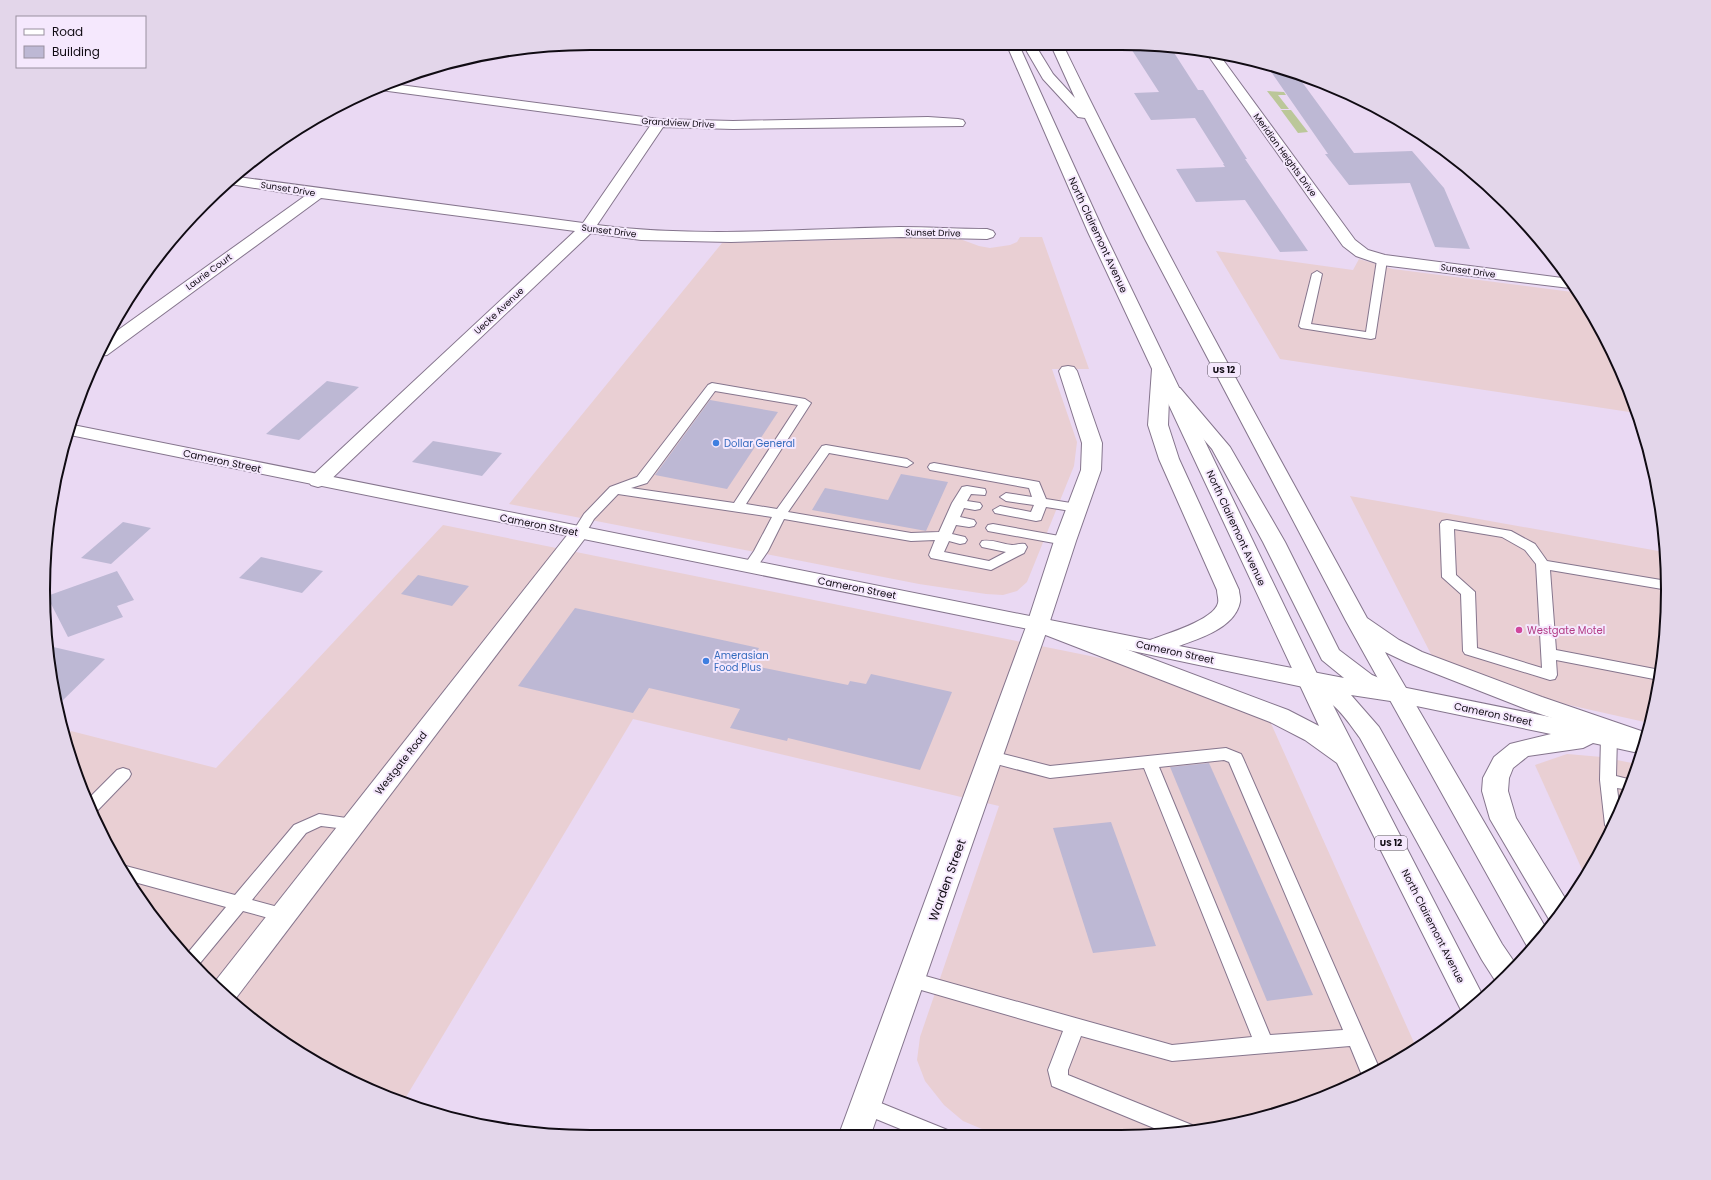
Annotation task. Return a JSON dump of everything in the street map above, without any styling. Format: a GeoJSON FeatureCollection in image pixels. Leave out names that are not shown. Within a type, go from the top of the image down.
{"type":"FeatureCollection","features":[{"type":"Feature","properties":{"kind":"main road","name":"North Clairemont Avenue"},"geometry":{"type":"LineString","coordinates":[[1015,50],[1096,232],[1308,680],[1471,1001]]}},
{"type":"Feature","properties":{"kind":"main road"},"geometry":{"type":"LineString","coordinates":[[1032,50],[1048,76],[1097,130]]}},
{"type":"Feature","properties":{"kind":"main road","name":"US 12"},"geometry":{"type":"LineString","coordinates":[[1059,50],[1097,130],[1153,239],[1357,621],[1397,694],[1535,936]]}},
{"type":"Feature","properties":{"kind":"main road","name":"Meridian Heights Drive"},"geometry":{"type":"LineString","coordinates":[[1216,59],[1349,243],[1362,254]]}},
{"type":"Feature","properties":{"kind":"main road","name":"Grandview Drive"},"geometry":{"type":"LineString","coordinates":[[392,88],[659,123],[733,125],[928,121],[958,123]]}},
{"type":"Feature","properties":{"kind":"main road","name":"Uecke Avenue"},"geometry":{"type":"LineString","coordinates":[[318,480],[587,228],[659,123]]}},
{"type":"Feature","properties":{"kind":"main road","name":"Sunset Drive"},"geometry":{"type":"LineString","coordinates":[[237,181],[641,235],[731,237],[902,232],[987,234]]}},
{"type":"Feature","properties":{"kind":"main road","name":"Laurie Court"},"geometry":{"type":"LineString","coordinates":[[109,345],[318,193]]}},
{"type":"Feature","properties":{"kind":"main road","name":"Sunset Drive"},"geometry":{"type":"LineString","coordinates":[[1362,254],[1382,260],[1565,284]]}},
{"type":"Feature","properties":{"kind":"main road"},"geometry":{"type":"LineString","coordinates":[[1152,647],[1203,628],[1220,616],[1229,604],[1228,590],[1169,459],[1158,425],[1161,368]]}},
{"type":"Feature","properties":{"kind":"main road","name":"Warden Street"},"geometry":{"type":"LineString","coordinates":[[857,1130],[991,757],[1091,470],[1092,443],[1068,371]]}},
{"type":"Feature","properties":{"kind":"main road"},"geometry":{"type":"LineString","coordinates":[[1171,389],[1220,447],[1274,542],[1330,655],[1364,681],[1397,694]]}},
{"type":"Feature","properties":{"kind":"main road","name":"Cameron Street"},"geometry":{"type":"LineString","coordinates":[[74,431],[1152,647],[1308,680],[1397,694],[1639,743]]}},
{"type":"Feature","properties":{"kind":"main road","name":"Westgate Road"},"geometry":{"type":"LineString","coordinates":[[226,989],[579,533]]}},
{"type":"Feature","properties":{"kind":"main road"},"geometry":{"type":"LineString","coordinates":[[1357,621],[1391,645],[1414,658],[1640,740]]}},
{"type":"Feature","properties":{"kind":"main road"},"geometry":{"type":"LineString","coordinates":[[1038,624],[1279,716],[1314,734],[1348,758]]}},
{"type":"Feature","properties":{"kind":"main road"},"geometry":{"type":"LineString","coordinates":[[1308,680],[1338,696],[1354,712],[1370,733],[1492,952],[1504,971]]}},
{"type":"Feature","properties":{"kind":"main road"},"geometry":{"type":"LineString","coordinates":[[1557,908],[1503,819],[1495,791],[1496,778],[1503,763],[1519,750],[1536,744],[1566,739],[1609,737]]}},
{"type":"Feature","properties":{"kind":"lane"},"geometry":{"type":"LineString","coordinates":[[1317,274],[1305,326],[1370,336],[1382,260]]}},
{"type":"Feature","properties":{"kind":"lane"},"geometry":{"type":"LineString","coordinates":[[579,533],[589,517],[615,490],[642,480],[712,387],[805,403],[738,507]]}},
{"type":"Feature","properties":{"kind":"lane"},"geometry":{"type":"LineString","coordinates":[[750,567],[761,551],[780,514],[826,449],[907,462]]}},
{"type":"Feature","properties":{"kind":"lane"},"geometry":{"type":"LineString","coordinates":[[934,467],[974,474],[1034,485],[1041,504],[1029,535],[1019,550],[991,566],[936,555],[959,503],[974,474]]}},
{"type":"Feature","properties":{"kind":"lane"},"geometry":{"type":"LineString","coordinates":[[615,490],[738,507],[910,537],[944,536],[960,540]]}},
{"type":"Feature","properties":{"kind":"lane"},"geometry":{"type":"LineString","coordinates":[[967,490],[980,492]]}},
{"type":"Feature","properties":{"kind":"lane"},"geometry":{"type":"LineString","coordinates":[[1006,497],[1041,504],[1077,508]]}},
{"type":"Feature","properties":{"kind":"lane"},"geometry":{"type":"LineString","coordinates":[[959,503],[976,506]]}},
{"type":"Feature","properties":{"kind":"lane"},"geometry":{"type":"LineString","coordinates":[[1000,510],[1036,517]]}},
{"type":"Feature","properties":{"kind":"lane"},"geometry":{"type":"LineString","coordinates":[[952,520],[969,523]]}},
{"type":"Feature","properties":{"kind":"lane"},"geometry":{"type":"LineString","coordinates":[[1447,524],[1506,534],[1530,547],[1543,564],[1548,654],[1550,675],[1470,651],[1468,592],[1449,577],[1447,524]]}},
{"type":"Feature","properties":{"kind":"lane"},"geometry":{"type":"LineString","coordinates":[[993,528],[1065,541]]}},
{"type":"Feature","properties":{"kind":"lane"},"geometry":{"type":"LineString","coordinates":[[987,544],[1019,550]]}},
{"type":"Feature","properties":{"kind":"lane"},"geometry":{"type":"LineString","coordinates":[[1543,564],[1661,585]]}},
{"type":"Feature","properties":{"kind":"lane"},"geometry":{"type":"LineString","coordinates":[[1548,654],[1654,674]]}},
{"type":"Feature","properties":{"kind":"lane"},"geometry":{"type":"LineString","coordinates":[[1609,737],[1608,780],[1617,804]]}},
{"type":"Feature","properties":{"kind":"lane"},"geometry":{"type":"LineString","coordinates":[[991,757],[1050,772],[1226,754],[1235,758],[1369,1069]]}},
{"type":"Feature","properties":{"kind":"lane"},"geometry":{"type":"LineString","coordinates":[[1149,762],[1264,1044]]}},
{"type":"Feature","properties":{"kind":"lane"},"geometry":{"type":"LineString","coordinates":[[94,804],[123,774]]}},
{"type":"Feature","properties":{"kind":"lane"},"geometry":{"type":"LineString","coordinates":[[1608,780],[1625,784]]}},
{"type":"Feature","properties":{"kind":"lane"},"geometry":{"type":"LineString","coordinates":[[195,957],[300,829],[319,820],[354,824]]}},
{"type":"Feature","properties":{"kind":"lane"},"geometry":{"type":"LineString","coordinates":[[131,874],[283,915]]}},
{"type":"Feature","properties":{"kind":"lane"},"geometry":{"type":"LineString","coordinates":[[911,980],[1172,1053],[1355,1036]]}},
{"type":"Feature","properties":{"kind":"lane"},"geometry":{"type":"LineString","coordinates":[[1075,1025],[1058,1070],[1059,1080],[1175,1127]]}},
{"type":"Feature","properties":{"kind":"lane"},"geometry":{"type":"LineString","coordinates":[[866,1106],[926,1130]]}},
{"type":"Feature","properties":{"kind":"shaded area"},"geometry":{"type":"Polygon","coordinates":[[[951,237],[990,248],[1010,245],[1017,242],[1020,237],[1042,237],[1089,369],[1052,369],[1077,442],[1074,466],[1027,582],[1017,591],[1003,595],[986,594],[919,584],[509,504],[722,243],[951,237]]]}},
{"type":"Feature","properties":{"kind":"shaded area"},"geometry":{"type":"Polygon","coordinates":[[[1216,251],[1353,270],[1359,259],[1393,269],[1571,292],[1589,320],[1605,351],[1620,383],[1631,412],[1280,359],[1216,251]]]}},
{"type":"Feature","properties":{"kind":"shaded area"},"geometry":{"type":"Polygon","coordinates":[[[1350,496],[1660,551],[1661,590],[1660,625],[1651,695],[1645,722],[1560,703],[1434,660],[1350,496]]]}},
{"type":"Feature","properties":{"kind":"shaded area"},"geometry":{"type":"Polygon","coordinates":[[[443,525],[1120,662],[1269,719],[1414,1043],[1391,1058],[1328,1089],[1261,1112],[1226,1120],[1156,1129],[984,1130],[963,1121],[944,1105],[925,1081],[917,1060],[920,1037],[999,806],[633,719],[406,1097],[383,1089],[351,1074],[320,1058],[290,1039],[234,996],[208,972],[162,919],[122,860],[91,797],[69,733],[71,731],[216,768],[443,525]]]}},
{"type":"Feature","properties":{"kind":"shaded area"},"geometry":{"type":"Polygon","coordinates":[[[1567,754],[1602,757],[1632,763],[1620,797],[1605,829],[1582,870],[1535,765],[1567,754]]]}},
{"type":"Feature","properties":{"kind":"green space"},"geometry":{"type":"Polygon","coordinates":[[[1267,91],[1284,92],[1286,95],[1278,95],[1289,109],[1281,109],[1267,91]]]}},
{"type":"Feature","properties":{"kind":"green space"},"geometry":{"type":"Polygon","coordinates":[[[1281,110],[1291,110],[1308,132],[1298,133],[1281,110]]]}},
{"type":"Feature","properties":{"kind":"building"},"geometry":{"type":"Polygon","coordinates":[[[1132,50],[1174,53],[1198,90],[1203,90],[1247,159],[1245,159],[1308,251],[1280,252],[1245,200],[1196,202],[1176,169],[1225,167],[1224,164],[1195,118],[1151,120],[1134,93],[1159,92],[1132,50]]]}},
{"type":"Feature","properties":{"kind":"building"},"geometry":{"type":"Polygon","coordinates":[[[1271,71],[1302,81],[1354,153],[1412,151],[1444,188],[1470,249],[1435,247],[1410,183],[1349,185],[1325,154],[1328,154],[1271,71]]]}},
{"type":"Feature","properties":{"kind":"building"},"geometry":{"type":"Polygon","coordinates":[[[327,381],[359,387],[299,440],[266,434],[327,381]]]}},
{"type":"Feature","properties":{"kind":"building","name":"Dollar General"},"geometry":{"type":"Polygon","coordinates":[[[710,400],[778,412],[727,489],[655,475],[710,400]]]}},
{"type":"Feature","properties":{"kind":"building"},"geometry":{"type":"Polygon","coordinates":[[[433,441],[502,453],[482,476],[412,462],[433,441]]]}},
{"type":"Feature","properties":{"kind":"building"},"geometry":{"type":"Polygon","coordinates":[[[901,474],[948,482],[926,531],[812,510],[825,488],[888,500],[901,474]]]}},
{"type":"Feature","properties":{"kind":"building"},"geometry":{"type":"Polygon","coordinates":[[[123,522],[151,528],[111,564],[81,558],[123,522]]]}},
{"type":"Feature","properties":{"kind":"building"},"geometry":{"type":"Polygon","coordinates":[[[261,557],[323,571],[302,593],[239,578],[261,557]]]}},
{"type":"Feature","properties":{"kind":"building"},"geometry":{"type":"Polygon","coordinates":[[[117,571],[134,600],[117,606],[123,617],[68,637],[50,603],[50,595],[117,571]]]}},
{"type":"Feature","properties":{"kind":"building"},"geometry":{"type":"Polygon","coordinates":[[[418,575],[469,586],[452,606],[401,594],[418,575]]]}},
{"type":"Feature","properties":{"kind":"building"},"geometry":{"type":"Polygon","coordinates":[[[575,608],[759,648],[750,665],[848,685],[850,681],[866,684],[871,674],[952,692],[920,770],[788,738],[787,741],[730,728],[740,709],[649,688],[633,713],[518,686],[575,608]]]}},
{"type":"Feature","properties":{"kind":"building"},"geometry":{"type":"Polygon","coordinates":[[[54,647],[105,659],[62,702],[54,647]]]}},
{"type":"Feature","properties":{"kind":"building"},"geometry":{"type":"Polygon","coordinates":[[[1209,763],[1313,995],[1267,1001],[1170,767],[1209,763]]]}},
{"type":"Feature","properties":{"kind":"building"},"geometry":{"type":"Polygon","coordinates":[[[1111,822],[1156,946],[1093,953],[1053,828],[1111,822]]]}},
{"type":"Feature","properties":{"kind":"place","name":"Dollar General"},"geometry":{"type":"Point","coordinates":[716,443]}},
{"type":"Feature","properties":{"kind":"place","name":"Westgate Motel"},"geometry":{"type":"Point","coordinates":[1519,630]}},
{"type":"Feature","properties":{"kind":"place","name":"Amerasian Food Plus"},"geometry":{"type":"Point","coordinates":[706,661]}}]}
